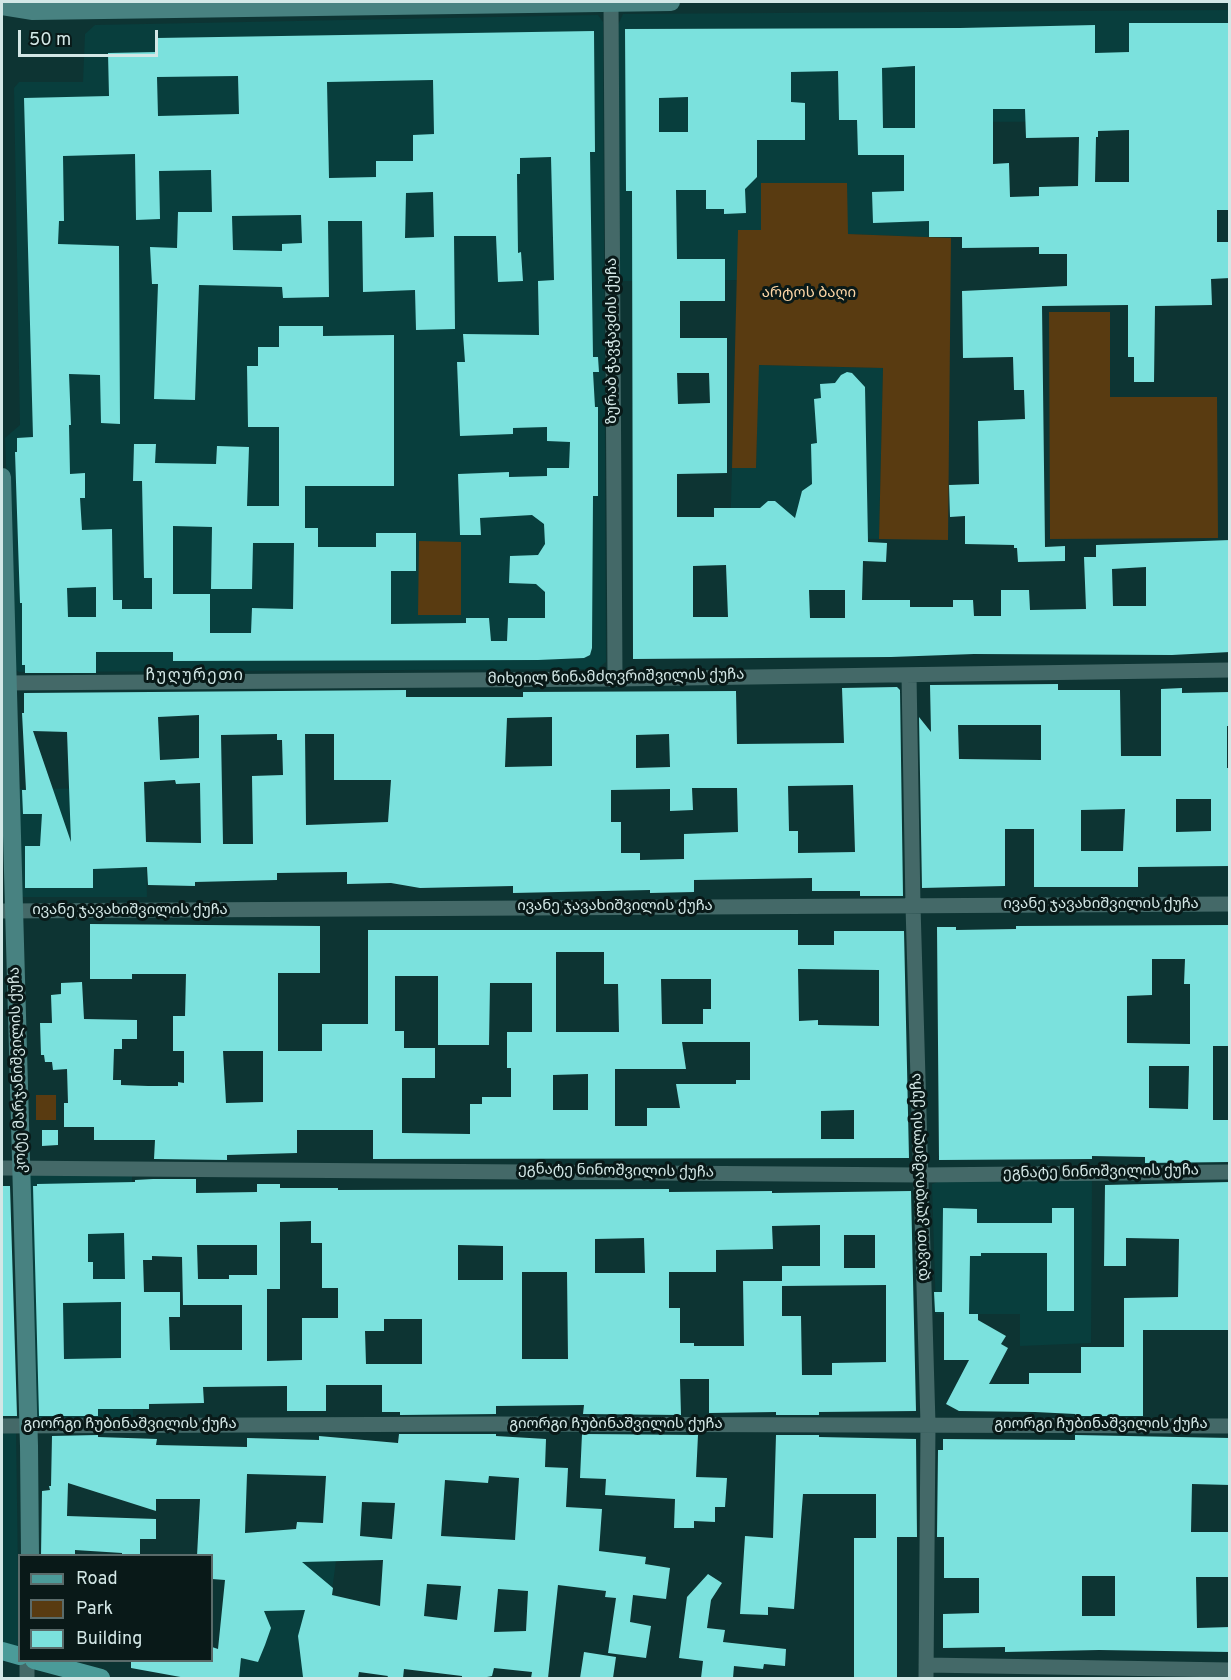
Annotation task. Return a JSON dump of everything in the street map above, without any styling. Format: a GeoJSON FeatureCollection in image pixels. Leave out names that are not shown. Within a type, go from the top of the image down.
{"type":"FeatureCollection","features":[{"type":"Feature","properties":{"kind":"main road"},"geometry":{"type":"LineString","coordinates":[[2,6],[33,11],[540,2],[671,2]]}},
{"type":"Feature","properties":{"kind":"main road","name":"კოტე მარჯანიშვილის ქუჩა"},"geometry":{"type":"LineString","coordinates":[[2,477],[8,911],[21,1168],[29,1426],[30,1554]]}},
{"type":"Feature","properties":{"kind":"main road"},"geometry":{"type":"LineString","coordinates":[[2,1651],[18,1655]]}},
{"type":"Feature","properties":{"kind":"main road"},"geometry":{"type":"LineString","coordinates":[[42,1662],[102,1678]]}},
{"type":"Feature","properties":{"kind":"street","name":"ზურაბ ჭავჭავძის ქუჩა"},"geometry":{"type":"LineString","coordinates":[[611,2],[615,679]]}},
{"type":"Feature","properties":{"kind":"street","name":"მიხეილ წინამძღვრიშვილის ქუჩა"},"geometry":{"type":"LineString","coordinates":[[4,683],[615,679],[1230,670]]}},
{"type":"Feature","properties":{"kind":"street","name":"დავით კლდიაშვილის ქუჩა"},"geometry":{"type":"LineString","coordinates":[[909,675],[913,906],[928,1424],[926,1672]]}},
{"type":"Feature","properties":{"kind":"street","name":"ივანე ჯავახიშვილის ქუჩა"},"geometry":{"type":"LineString","coordinates":[[8,911],[1230,904]]}},
{"type":"Feature","properties":{"kind":"street","name":"ეგნატე ნინოშვილის ქუჩა"},"geometry":{"type":"LineString","coordinates":[[2,1168],[921,1175],[1230,1172]]}},
{"type":"Feature","properties":{"kind":"street","name":"გიორგი ჩუბინაშვილის ქუჩა"},"geometry":{"type":"LineString","coordinates":[[2,1426],[928,1424],[1230,1426]]}},
{"type":"Feature","properties":{"kind":"street"},"geometry":{"type":"LineString","coordinates":[[27,1662],[27,1678]]}},
{"type":"Feature","properties":{"kind":"street"},"geometry":{"type":"LineString","coordinates":[[926,1672],[1230,1670]]}},
{"type":"Feature","properties":{"kind":"shaded area"},"geometry":{"type":"Polygon","coordinates":[[[1229,10],[1229,121],[951,122],[951,238],[847,234],[762,183],[761,230],[738,230],[738,280],[620,281],[618,25],[623,14],[1229,10]]]}},
{"type":"Feature","properties":{"kind":"shaded area"},"geometry":{"type":"Polygon","coordinates":[[[598,15],[603,22],[606,662],[597,669],[19,672],[14,668],[5,438],[20,425],[14,88],[19,82],[83,82],[85,34],[95,25],[598,15]]]}},
{"type":"Feature","properties":{"kind":"shaded area"},"geometry":{"type":"Polygon","coordinates":[[[758,365],[883,368],[879,539],[730,537],[732,468],[756,468],[758,365]]]}},
{"type":"Feature","properties":{"kind":"shaded area"},"geometry":{"type":"Polygon","coordinates":[[[144,788],[147,897],[23,897],[17,893],[16,789],[144,788]]]}},
{"type":"Feature","properties":{"kind":"shaded area"},"geometry":{"type":"Polygon","coordinates":[[[21,1168],[132,1168],[133,1425],[29,1426],[21,1168]]]}},
{"type":"Feature","properties":{"kind":"shaded area"},"geometry":{"type":"Polygon","coordinates":[[[1092,1179],[1091,1343],[1020,1346],[1020,1314],[936,1314],[932,1184],[943,1180],[1092,1179]]]}},
{"type":"Feature","properties":{"kind":"shaded area"},"geometry":{"type":"Polygon","coordinates":[[[16,1431],[18,1645],[16,1646],[2,1642],[2,1433],[16,1431]]]}},
{"type":"Feature","properties":{"kind":"shaded area"},"geometry":{"type":"Polygon","coordinates":[[[336,1561],[320,1678],[239,1678],[249,1562],[336,1561]]]}},
{"type":"Feature","properties":{"kind":"green space","name":"არტოს ბაღი"},"geometry":{"type":"Polygon","coordinates":[[[761,183],[847,183],[848,234],[951,238],[948,540],[879,539],[883,368],[759,365],[756,468],[732,468],[738,230],[761,230],[761,183]]]}},
{"type":"Feature","properties":{"kind":"green space"},"geometry":{"type":"Polygon","coordinates":[[[1049,312],[1110,312],[1110,397],[1217,397],[1218,538],[1050,539],[1049,312]]]}},
{"type":"Feature","properties":{"kind":"green space"},"geometry":{"type":"Polygon","coordinates":[[[419,541],[461,542],[461,615],[418,615],[419,541]]]}},
{"type":"Feature","properties":{"kind":"green space"},"geometry":{"type":"Polygon","coordinates":[[[36,1095],[56,1095],[56,1120],[36,1120],[36,1095]]]}},
{"type":"Feature","properties":{"kind":"building"},"geometry":{"type":"Polygon","coordinates":[[[1129,23],[1230,23],[1230,210],[1217,210],[1217,242],[1230,242],[1230,278],[1211,279],[1212,305],[1155,306],[1154,382],[1134,382],[1134,357],[1128,357],[1128,305],[1042,306],[1045,547],[1065,546],[1065,561],[1018,562],[1017,548],[1014,548],[1014,545],[965,544],[965,516],[950,517],[949,485],[979,484],[978,421],[1025,419],[1024,390],[1014,390],[1013,357],[963,358],[962,291],[1067,286],[1067,254],[1039,254],[1039,247],[962,248],[962,237],[929,237],[929,221],[873,223],[872,192],[904,191],[904,155],[858,155],[857,120],[839,120],[838,71],[791,72],[791,102],[805,103],[805,140],[757,140],[757,177],[745,189],[746,213],[724,214],[724,209],[706,209],[706,190],[676,190],[677,259],[725,259],[725,301],[680,301],[680,338],[727,338],[727,473],[677,474],[677,517],[714,517],[714,508],[760,508],[768,501],[775,501],[795,518],[802,491],[812,484],[811,444],[817,443],[814,399],[821,398],[820,384],[835,383],[841,375],[847,372],[852,373],[865,387],[868,542],[887,543],[886,562],[863,561],[862,600],[910,600],[910,607],[953,607],[953,600],[973,600],[974,616],[1001,616],[1001,590],[1029,590],[1030,610],[1086,609],[1084,557],[1096,557],[1096,545],[1230,540],[1230,652],[1172,655],[974,654],[633,659],[632,191],[626,191],[625,29],[960,28],[1095,25],[1095,53],[1129,52],[1129,23]],[[915,66],[882,68],[883,128],[915,128],[915,66]],[[688,97],[659,98],[659,132],[688,132],[688,97]],[[993,109],[993,164],[1009,163],[1010,197],[1039,196],[1039,187],[1078,186],[1079,137],[1026,138],[1025,109],[993,109]],[[1129,130],[1098,131],[1098,137],[1096,137],[1095,182],[1129,182],[1129,130]],[[677,373],[678,404],[710,403],[709,373],[677,373]],[[726,565],[693,566],[693,617],[728,617],[726,565]],[[1146,567],[1112,569],[1113,606],[1146,606],[1146,567]],[[809,590],[810,618],[845,618],[845,590],[809,590]]]}},
{"type":"Feature","properties":{"kind":"building"},"geometry":{"type":"Polygon","coordinates":[[[594,31],[595,152],[590,152],[593,357],[598,357],[599,372],[593,372],[595,407],[598,407],[598,496],[593,496],[592,648],[590,655],[584,658],[538,660],[173,661],[173,652],[96,652],[96,673],[25,673],[25,665],[22,665],[22,603],[20,603],[15,452],[17,452],[17,438],[33,437],[24,98],[109,96],[108,53],[157,52],[156,38],[594,31]],[[238,76],[157,77],[158,116],[239,114],[238,76]],[[433,80],[327,82],[329,178],[376,177],[376,161],[413,161],[413,135],[434,134],[433,80]],[[135,154],[63,156],[64,221],[59,221],[58,244],[119,246],[120,424],[101,423],[100,375],[69,374],[71,425],[69,425],[70,474],[85,473],[85,498],[80,498],[82,530],[112,529],[113,600],[122,600],[122,609],[152,609],[152,578],[144,578],[142,481],[133,481],[134,444],[156,444],[155,463],[216,464],[217,446],[249,447],[247,506],[279,506],[279,427],[248,427],[247,366],[258,366],[258,347],[279,347],[279,326],[323,326],[323,336],[394,335],[394,486],[305,486],[305,528],[318,528],[318,547],[376,547],[376,533],[416,533],[416,571],[391,571],[391,624],[466,623],[466,618],[489,618],[491,641],[507,641],[508,618],[545,618],[545,592],[536,584],[509,583],[510,556],[538,555],[545,544],[544,524],[532,515],[480,518],[481,535],[460,535],[458,474],[509,472],[509,477],[547,476],[547,468],[569,468],[570,442],[547,441],[547,427],[513,428],[513,434],[460,436],[457,362],[465,362],[463,334],[539,335],[538,281],[554,280],[551,157],[520,158],[520,174],[517,174],[518,253],[521,252],[523,281],[498,282],[496,236],[454,236],[455,329],[416,330],[415,290],[363,292],[362,221],[328,221],[329,297],[283,298],[282,287],[199,285],[195,400],[154,399],[158,284],[152,284],[150,247],[177,248],[178,212],[212,212],[211,170],[159,171],[160,219],[136,220],[135,154]],[[433,192],[406,193],[405,238],[434,237],[433,192]],[[301,215],[232,216],[233,250],[282,251],[282,244],[302,243],[301,215]],[[173,526],[173,594],[210,594],[210,633],[251,633],[252,608],[293,609],[294,543],[253,543],[252,589],[211,589],[212,527],[173,526]],[[96,587],[67,588],[68,617],[96,617],[96,587]]]}},
{"type":"Feature","properties":{"kind":"building"},"geometry":{"type":"Polygon","coordinates":[[[1058,684],[1058,690],[1120,690],[1121,756],[1161,756],[1161,689],[1182,688],[1182,693],[1230,692],[1227,768],[1230,768],[1230,866],[1138,867],[1138,887],[1034,887],[1034,829],[1005,829],[1005,886],[922,888],[919,717],[931,732],[930,685],[1058,684]],[[958,725],[959,759],[1041,760],[1041,725],[958,725]],[[1176,799],[1176,832],[1211,831],[1211,799],[1176,799]],[[1125,809],[1081,810],[1081,851],[1123,851],[1125,809]]]}},
{"type":"Feature","properties":{"kind":"building"},"geometry":{"type":"Polygon","coordinates":[[[897,687],[900,690],[903,896],[860,896],[860,891],[812,891],[812,878],[694,880],[694,892],[650,893],[650,890],[513,893],[513,886],[420,888],[391,883],[347,884],[347,872],[277,873],[277,880],[195,882],[195,886],[148,885],[147,867],[93,869],[93,888],[25,888],[25,846],[40,846],[42,814],[23,814],[22,790],[26,790],[22,713],[24,713],[24,693],[406,690],[406,697],[523,697],[523,692],[736,691],[737,744],[844,743],[842,688],[897,687]],[[199,715],[158,717],[160,760],[199,758],[199,715]],[[552,717],[507,718],[505,767],[552,766],[552,717]],[[33,731],[71,842],[67,732],[33,731]],[[277,734],[221,735],[223,844],[253,844],[252,776],[283,775],[282,740],[277,740],[277,734]],[[305,734],[306,825],[388,822],[391,780],[334,780],[334,734],[305,734]],[[669,734],[636,735],[636,768],[670,767],[669,734]],[[175,780],[144,782],[146,842],[201,843],[200,783],[176,784],[175,780]],[[853,785],[788,786],[789,831],[798,831],[798,853],[855,852],[853,785]],[[692,788],[693,810],[670,811],[670,789],[611,790],[611,822],[621,822],[621,853],[640,853],[640,860],[684,859],[684,834],[738,832],[737,788],[692,788]]]}},
{"type":"Feature","properties":{"kind":"building"},"geometry":{"type":"Polygon","coordinates":[[[90,924],[320,926],[320,973],[278,973],[278,1051],[322,1051],[322,1024],[368,1024],[368,930],[798,930],[798,945],[834,945],[834,931],[904,931],[909,1158],[373,1159],[373,1130],[297,1130],[297,1153],[227,1155],[227,1160],[154,1159],[155,1140],[94,1140],[94,1127],[64,1127],[64,1103],[68,1103],[67,1069],[53,1070],[52,1062],[45,1062],[44,1055],[41,1055],[40,1023],[52,1023],[51,995],[61,994],[61,983],[82,982],[84,1019],[137,1020],[137,1039],[122,1039],[122,1049],[114,1049],[113,1080],[121,1080],[121,1085],[178,1086],[178,1082],[184,1083],[184,1051],[173,1051],[173,1016],[185,1016],[186,974],[132,974],[132,979],[90,979],[90,924]],[[556,952],[556,1032],[619,1032],[618,984],[604,984],[604,952],[556,952]],[[798,969],[799,1021],[818,1020],[818,1025],[879,1026],[879,970],[798,969]],[[395,976],[395,1031],[404,1031],[404,1048],[435,1048],[435,1078],[402,1078],[402,1133],[470,1134],[470,1104],[482,1104],[482,1097],[511,1097],[511,1068],[507,1068],[507,1032],[532,1032],[532,983],[490,983],[489,1045],[438,1045],[438,976],[395,976]],[[661,979],[662,1024],[703,1024],[703,1009],[711,1009],[711,979],[661,979]],[[682,1042],[686,1069],[615,1069],[615,1126],[647,1126],[647,1108],[680,1108],[676,1084],[736,1084],[736,1080],[750,1080],[750,1042],[682,1042]],[[223,1051],[226,1103],[263,1102],[263,1051],[223,1051]],[[588,1074],[553,1075],[553,1110],[588,1110],[588,1074]],[[854,1110],[821,1111],[821,1139],[854,1139],[854,1110]]]}},
{"type":"Feature","properties":{"kind":"building"},"geometry":{"type":"Polygon","coordinates":[[[1230,925],[1230,1046],[1213,1046],[1213,1120],[1230,1120],[1230,1162],[1145,1163],[1145,1157],[1092,1156],[1092,1159],[939,1160],[937,927],[956,927],[956,930],[1016,929],[1016,926],[1230,925]],[[1152,959],[1152,995],[1127,996],[1127,1043],[1190,1044],[1190,984],[1184,984],[1185,959],[1152,959]],[[1149,1066],[1149,1108],[1188,1109],[1189,1066],[1149,1066]]]}},
{"type":"Feature","properties":{"kind":"building"},"geometry":{"type":"Polygon","coordinates":[[[42,1130],[58,1130],[58,1145],[42,1146],[42,1130]]]}},
{"type":"Feature","properties":{"kind":"building"},"geometry":{"type":"Polygon","coordinates":[[[196,1179],[196,1193],[257,1192],[257,1184],[280,1184],[280,1188],[338,1188],[338,1190],[669,1189],[669,1192],[772,1191],[772,1193],[911,1191],[916,1411],[819,1412],[819,1415],[776,1415],[776,1412],[709,1413],[709,1379],[680,1379],[681,1415],[583,1414],[584,1405],[496,1406],[496,1414],[400,1415],[400,1412],[382,1412],[382,1385],[326,1385],[326,1411],[287,1411],[287,1386],[203,1387],[204,1403],[149,1404],[149,1409],[98,1409],[98,1416],[39,1416],[33,1186],[37,1184],[135,1182],[135,1180],[196,1179]],[[311,1221],[280,1222],[280,1289],[267,1289],[267,1361],[302,1360],[302,1318],[338,1318],[338,1288],[322,1288],[322,1243],[311,1243],[311,1221]],[[820,1225],[772,1226],[773,1249],[716,1250],[716,1272],[669,1272],[669,1308],[680,1308],[680,1343],[694,1343],[694,1346],[744,1346],[743,1281],[782,1281],[782,1266],[820,1266],[820,1225]],[[124,1233],[88,1234],[88,1262],[93,1262],[93,1279],[125,1279],[124,1233]],[[844,1235],[844,1268],[875,1268],[875,1235],[844,1235]],[[644,1238],[595,1239],[595,1273],[645,1273],[644,1238]],[[197,1245],[198,1279],[229,1279],[229,1275],[257,1275],[257,1245],[197,1245]],[[458,1245],[458,1280],[503,1280],[503,1246],[458,1245]],[[152,1256],[152,1260],[143,1260],[144,1292],[180,1292],[180,1317],[169,1317],[170,1350],[242,1350],[242,1305],[183,1305],[182,1257],[152,1256]],[[522,1272],[522,1359],[568,1359],[567,1272],[522,1272]],[[886,1285],[782,1286],[782,1316],[801,1316],[802,1375],[832,1375],[832,1363],[886,1362],[886,1285]],[[121,1302],[63,1303],[64,1359],[121,1358],[121,1302]],[[384,1319],[384,1331],[365,1331],[366,1364],[422,1364],[422,1319],[384,1319]]]}},
{"type":"Feature","properties":{"kind":"building"},"geometry":{"type":"Polygon","coordinates":[[[1230,1182],[1230,1330],[1143,1330],[1143,1416],[1075,1416],[1075,1414],[1035,1412],[959,1411],[946,1404],[969,1360],[944,1360],[944,1312],[935,1312],[934,1292],[942,1292],[943,1208],[977,1209],[977,1223],[1052,1223],[1052,1208],[1074,1208],[1074,1311],[1047,1311],[1047,1253],[981,1253],[981,1256],[970,1256],[969,1314],[978,1314],[978,1320],[1006,1336],[1001,1344],[1008,1348],[989,1384],[1029,1384],[1029,1373],[1081,1373],[1081,1347],[1124,1347],[1124,1298],[1178,1297],[1179,1239],[1126,1238],[1126,1266],[1104,1266],[1105,1185],[1230,1182]]]}},
{"type":"Feature","properties":{"kind":"building"},"geometry":{"type":"Polygon","coordinates":[[[2,1186],[10,1186],[17,1416],[2,1416],[2,1186]]]}},
{"type":"Feature","properties":{"kind":"building"},"geometry":{"type":"Polygon","coordinates":[[[399,1434],[496,1434],[496,1436],[546,1439],[545,1467],[568,1468],[566,1507],[602,1509],[599,1551],[646,1557],[645,1564],[670,1568],[666,1599],[633,1595],[630,1622],[651,1626],[646,1658],[608,1653],[616,1598],[605,1597],[606,1591],[558,1585],[548,1678],[531,1678],[532,1672],[494,1668],[492,1676],[487,1678],[462,1678],[462,1676],[404,1669],[403,1678],[387,1678],[388,1676],[359,1672],[358,1678],[303,1677],[298,1636],[305,1610],[264,1611],[271,1628],[265,1645],[258,1662],[241,1658],[239,1678],[186,1678],[131,1668],[131,1662],[213,1662],[213,1647],[218,1649],[225,1580],[213,1579],[213,1554],[197,1554],[200,1499],[156,1499],[156,1511],[68,1483],[67,1516],[156,1519],[156,1539],[140,1539],[140,1554],[75,1550],[75,1554],[41,1554],[42,1491],[50,1490],[49,1486],[51,1486],[52,1436],[98,1435],[98,1437],[157,1439],[156,1445],[247,1447],[247,1438],[319,1440],[319,1436],[398,1443],[399,1434]],[[247,1474],[245,1533],[296,1529],[297,1522],[323,1523],[326,1476],[247,1474]],[[489,1476],[488,1483],[445,1480],[441,1536],[515,1540],[519,1478],[489,1476]],[[362,1502],[360,1536],[392,1539],[395,1503],[362,1502]],[[383,1560],[302,1562],[333,1588],[332,1595],[380,1606],[383,1560]],[[427,1584],[424,1616],[457,1620],[461,1586],[427,1584]],[[498,1589],[494,1632],[526,1631],[528,1591],[498,1589]]]}},
{"type":"Feature","properties":{"kind":"building"},"geometry":{"type":"Polygon","coordinates":[[[582,1434],[698,1435],[696,1477],[727,1478],[725,1507],[715,1507],[715,1522],[694,1521],[694,1528],[674,1528],[675,1499],[605,1495],[606,1479],[580,1478],[582,1434]]]}},
{"type":"Feature","properties":{"kind":"building"},"geometry":{"type":"Polygon","coordinates":[[[776,1435],[916,1439],[917,1537],[897,1537],[897,1678],[854,1678],[854,1538],[876,1538],[876,1494],[803,1494],[794,1609],[768,1607],[768,1615],[740,1614],[745,1536],[773,1538],[776,1435]]]}},
{"type":"Feature","properties":{"kind":"building"},"geometry":{"type":"Polygon","coordinates":[[[1075,1435],[1230,1438],[1230,1485],[1192,1484],[1191,1532],[1230,1532],[1230,1577],[1196,1577],[1197,1628],[1230,1627],[1230,1652],[1099,1650],[1005,1652],[1005,1647],[943,1648],[943,1614],[979,1613],[979,1578],[944,1578],[944,1537],[937,1537],[938,1450],[943,1450],[943,1439],[1075,1440],[1075,1435]],[[1082,1576],[1082,1616],[1115,1616],[1115,1576],[1082,1576]]]}},
{"type":"Feature","properties":{"kind":"building"},"geometry":{"type":"Polygon","coordinates":[[[708,1574],[722,1583],[711,1600],[707,1628],[725,1630],[723,1642],[786,1649],[785,1666],[764,1664],[763,1669],[734,1666],[733,1678],[701,1678],[703,1661],[679,1658],[687,1597],[708,1574]]]}},
{"type":"Feature","properties":{"kind":"building"},"geometry":{"type":"Polygon","coordinates":[[[584,1652],[616,1657],[613,1678],[580,1678],[584,1652]]]}},
{"type":"Feature","properties":{"kind":"district","name":"ჩუღურეთი"},"geometry":{"type":"Point","coordinates":[195,677]}}]}
